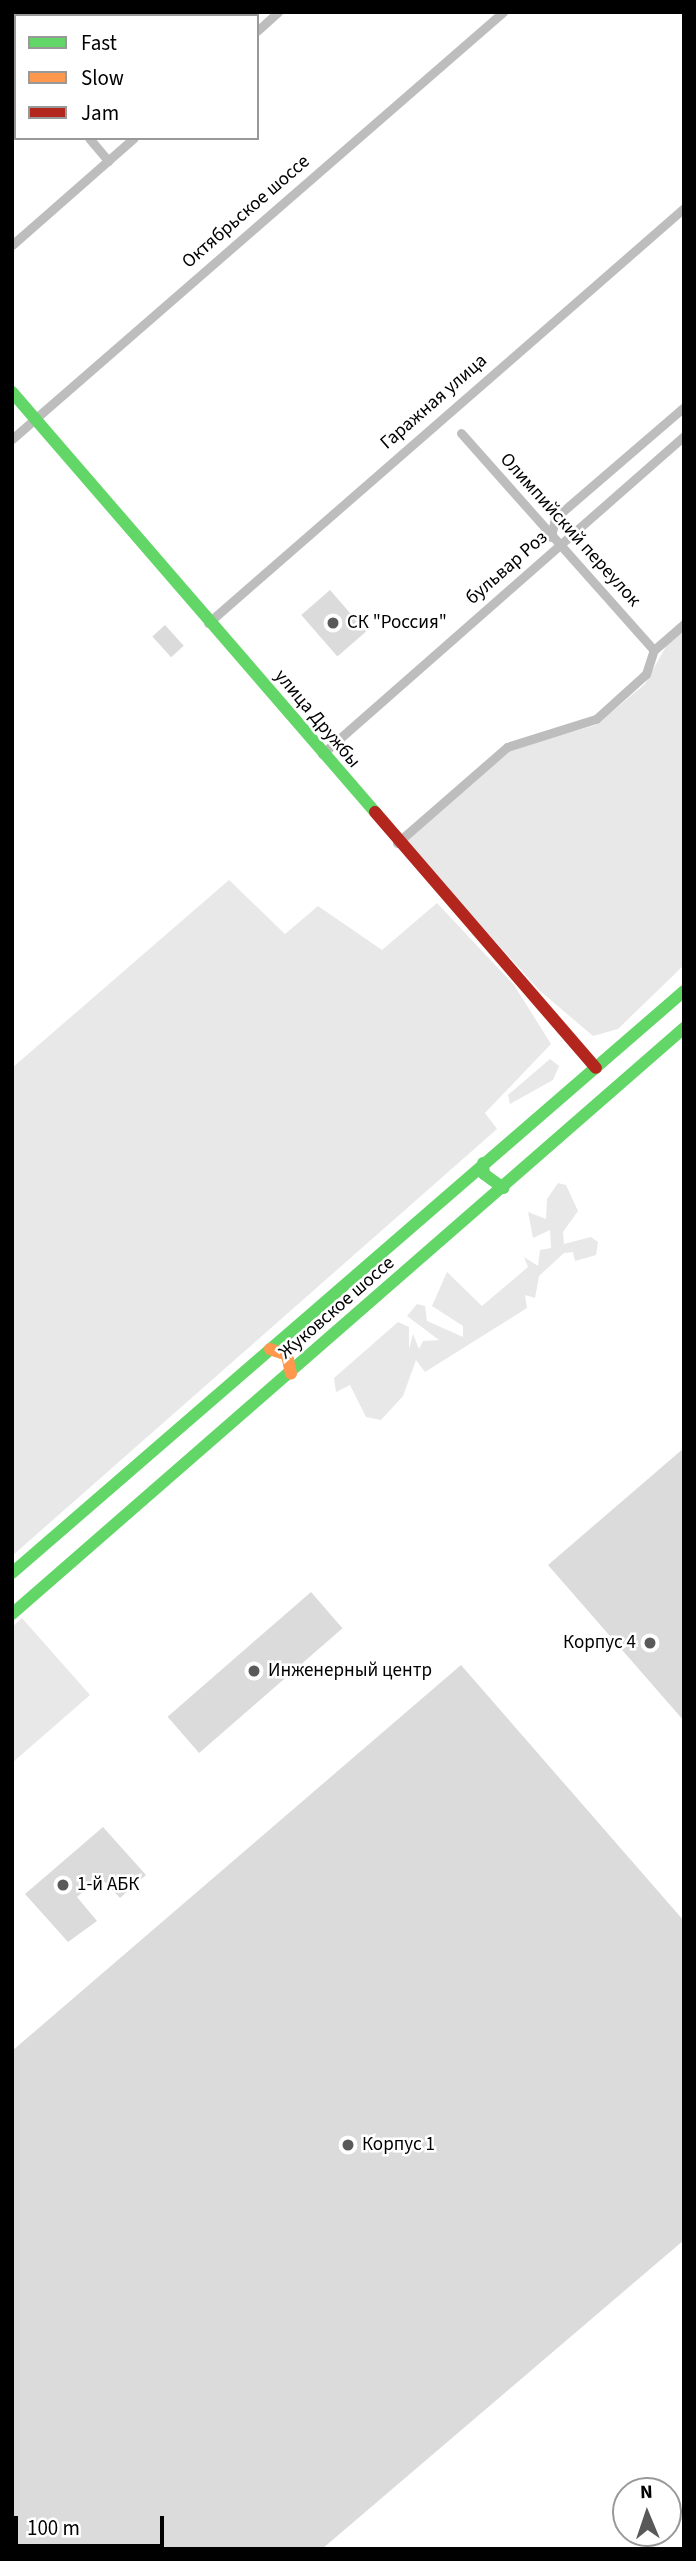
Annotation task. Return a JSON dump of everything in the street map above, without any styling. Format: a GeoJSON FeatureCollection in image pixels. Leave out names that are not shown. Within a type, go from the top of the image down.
{"type":"FeatureCollection","features":[{"type":"Feature","properties":{"kind":"main road","name":"улица Дружбы"},"geometry":{"type":"LineString","coordinates":[[12,392],[397,843],[596,1068]]}},
{"type":"Feature","properties":{"kind":"main road","name":"Жуковское шоссе"},"geometry":{"type":"LineString","coordinates":[[12,1573],[684,991]]}},
{"type":"Feature","properties":{"kind":"main road","name":"Жуковское шоссе"},"geometry":{"type":"LineString","coordinates":[[12,1614],[291,1374],[684,1028]]}},
{"type":"Feature","properties":{"kind":"main road"},"geometry":{"type":"LineString","coordinates":[[483,1163],[484,1174],[503,1188]]}},
{"type":"Feature","properties":{"kind":"main road"},"geometry":{"type":"LineString","coordinates":[[270,1349],[287,1355],[291,1374]]}},
{"type":"Feature","properties":{"kind":"street"},"geometry":{"type":"LineString","coordinates":[[259,29],[278,12]]}},
{"type":"Feature","properties":{"kind":"street","name":"Октябрьское шоссе"},"geometry":{"type":"LineString","coordinates":[[12,439],[503,12]]}},
{"type":"Feature","properties":{"kind":"street"},"geometry":{"type":"LineString","coordinates":[[91,140],[108,161]]}},
{"type":"Feature","properties":{"kind":"street"},"geometry":{"type":"LineString","coordinates":[[12,245],[132,140]]}},
{"type":"Feature","properties":{"kind":"street","name":"Гаражная улица"},"geometry":{"type":"LineString","coordinates":[[208,623],[684,208]]}},
{"type":"Feature","properties":{"kind":"street"},"geometry":{"type":"LineString","coordinates":[[551,537],[555,519],[684,407]]}},
{"type":"Feature","properties":{"kind":"street","name":"Олимпийский переулок"},"geometry":{"type":"LineString","coordinates":[[461,433],[654,650]]}},
{"type":"Feature","properties":{"kind":"street","name":"бульвар Роз"},"geometry":{"type":"LineString","coordinates":[[321,754],[684,436]]}},
{"type":"Feature","properties":{"kind":"street"},"geometry":{"type":"LineString","coordinates":[[397,843],[507,747],[596,719],[646,674],[654,650],[684,624]]}},
{"type":"Feature","properties":{"kind":"shaded area"},"geometry":{"type":"Polygon","coordinates":[[[684,628],[684,965],[618,1029],[593,1036],[540,991],[405,841],[509,750],[596,725],[645,684],[669,641],[684,628]]]}},
{"type":"Feature","properties":{"kind":"shaded area"},"geometry":{"type":"Polygon","coordinates":[[[229,880],[285,934],[318,906],[382,950],[437,903],[514,985],[551,1044],[485,1113],[497,1129],[12,1556],[12,1068],[229,880]]]}},
{"type":"Feature","properties":{"kind":"shaded area"},"geometry":{"type":"Polygon","coordinates":[[[550,1059],[559,1066],[553,1080],[510,1104],[508,1095],[550,1059]]]}},
{"type":"Feature","properties":{"kind":"shaded area"},"geometry":{"type":"Polygon","coordinates":[[[558,1183],[566,1185],[578,1211],[563,1232],[564,1244],[591,1237],[598,1242],[596,1255],[575,1261],[573,1252],[564,1253],[539,1276],[535,1298],[525,1295],[527,1308],[425,1372],[416,1360],[403,1396],[381,1420],[366,1417],[350,1385],[336,1392],[334,1378],[398,1322],[409,1327],[409,1349],[413,1334],[419,1349],[423,1341],[439,1340],[407,1316],[417,1304],[425,1306],[427,1321],[463,1337],[463,1326],[432,1306],[447,1272],[482,1306],[528,1267],[524,1257],[538,1266],[540,1250],[551,1248],[550,1230],[533,1238],[528,1212],[546,1219],[547,1199],[558,1183]]]}},
{"type":"Feature","properties":{"kind":"shaded area"},"geometry":{"type":"Polygon","coordinates":[[[22,1618],[90,1695],[12,1763],[12,1627],[22,1618]]]}},
{"type":"Feature","properties":{"kind":"building","name":"СК \"Россия\""},"geometry":{"type":"Polygon","coordinates":[[[330,590],[366,632],[337,656],[301,615],[330,590]]]}},
{"type":"Feature","properties":{"kind":"building"},"geometry":{"type":"Polygon","coordinates":[[[165,625],[184,646],[171,657],[152,636],[165,625]]]}},
{"type":"Feature","properties":{"kind":"building","name":"Корпус 4"},"geometry":{"type":"Polygon","coordinates":[[[684,1448],[684,1721],[548,1565],[684,1448]]]}},
{"type":"Feature","properties":{"kind":"building","name":"Инженерный центр"},"geometry":{"type":"Polygon","coordinates":[[[311,1592],[342,1628],[199,1753],[168,1717],[311,1592]]]}},
{"type":"Feature","properties":{"kind":"building","name":"Корпус 1"},"geometry":{"type":"Polygon","coordinates":[[[461,1665],[684,1921],[684,2240],[322,2549],[12,2549],[12,2051],[461,1665]]]}},
{"type":"Feature","properties":{"kind":"building","name":"1-й АБК"},"geometry":{"type":"Polygon","coordinates":[[[103,1827],[146,1875],[120,1898],[100,1877],[77,1897],[97,1921],[68,1942],[25,1894],[103,1827]]]}},
{"type":"Feature","properties":{"kind":"traffic: fast"},"geometry":{"type":"LineString","coordinates":[[12,392],[375,812]]}},
{"type":"Feature","properties":{"kind":"traffic: fast"},"geometry":{"type":"LineString","coordinates":[[12,1573],[684,991]]}},
{"type":"Feature","properties":{"kind":"traffic: fast"},"geometry":{"type":"LineString","coordinates":[[12,1614],[684,1028]]}},
{"type":"Feature","properties":{"kind":"traffic: fast"},"geometry":{"type":"LineString","coordinates":[[483,1163],[484,1174],[503,1188]]}},
{"type":"Feature","properties":{"kind":"traffic: slow"},"geometry":{"type":"LineString","coordinates":[[270,1349],[287,1355],[291,1374]]}},
{"type":"Feature","properties":{"kind":"traffic: jam"},"geometry":{"type":"LineString","coordinates":[[375,812],[596,1068]]}},
{"type":"Feature","properties":{"kind":"place","name":"СК \"Россия\""},"geometry":{"type":"Point","coordinates":[333,623]}},
{"type":"Feature","properties":{"kind":"place","name":"Корпус 4"},"geometry":{"type":"Point","coordinates":[650,1643]}},
{"type":"Feature","properties":{"kind":"place","name":"Инженерный центр"},"geometry":{"type":"Point","coordinates":[254,1671]}},
{"type":"Feature","properties":{"kind":"place","name":"1-й АБК"},"geometry":{"type":"Point","coordinates":[63,1885]}},
{"type":"Feature","properties":{"kind":"place","name":"Корпус 1"},"geometry":{"type":"Point","coordinates":[348,2145]}}]}
